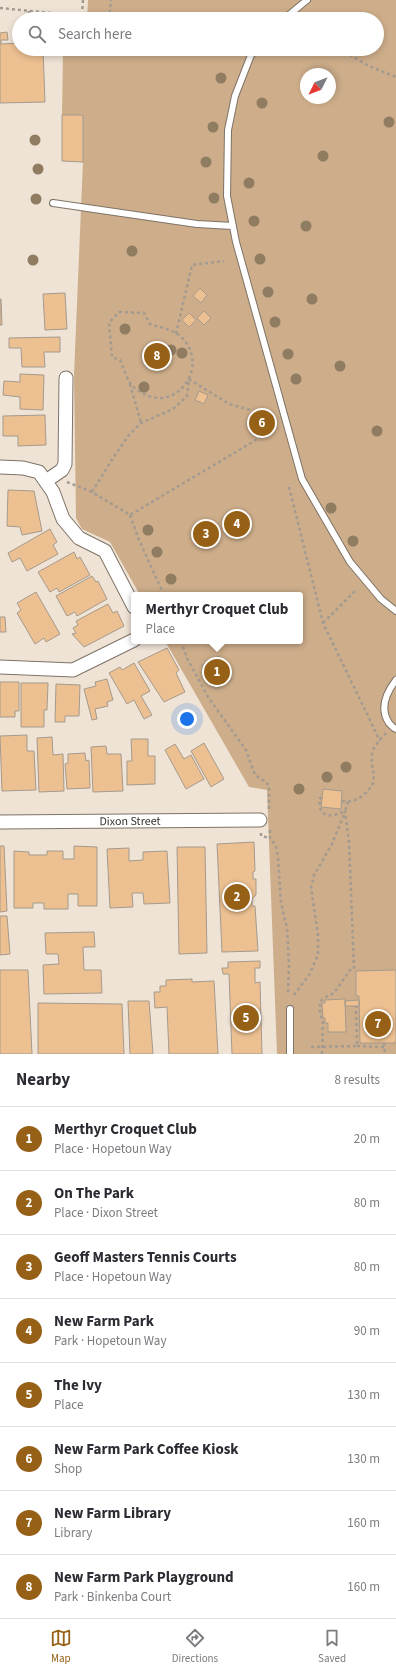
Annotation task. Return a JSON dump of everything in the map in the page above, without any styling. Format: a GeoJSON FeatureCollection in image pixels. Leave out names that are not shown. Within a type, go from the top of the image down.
{"type":"FeatureCollection","features":[{"type":"Feature","properties":{"kind":"street"},"geometry":{"type":"LineString","coordinates":[[49,478],[62,470],[65,460],[66,378]]}},
{"type":"Feature","properties":{"kind":"street"},"geometry":{"type":"LineString","coordinates":[[0,467],[23,468],[39,472],[49,478],[63,519],[79,538],[105,551],[131,601]]}},
{"type":"Feature","properties":{"kind":"street"},"geometry":{"type":"LineString","coordinates":[[0,667],[73,670],[131,641]]}},
{"type":"Feature","properties":{"kind":"street","name":"Dixon Street"},"geometry":{"type":"LineString","coordinates":[[0,822],[266,820]]}},
{"type":"Feature","properties":{"kind":"lane"},"geometry":{"type":"LineString","coordinates":[[292,12],[307,0]]}},
{"type":"Feature","properties":{"kind":"lane"},"geometry":{"type":"LineString","coordinates":[[251,56],[235,96],[228,130],[227,196],[238,250],[302,479],[350,562],[381,599],[396,611]]}},
{"type":"Feature","properties":{"kind":"lane"},"geometry":{"type":"LineString","coordinates":[[53,203],[197,224],[233,226]]}},
{"type":"Feature","properties":{"kind":"lane"},"geometry":{"type":"LineString","coordinates":[[396,680],[386,696],[383,705],[386,717],[393,728],[396,729]]}},
{"type":"Feature","properties":{"kind":"lane"},"geometry":{"type":"LineString","coordinates":[[290,1009],[290,1054]]}},
{"type":"Feature","properties":{"kind":"path"},"geometry":{"type":"LineString","coordinates":[[82,0],[82,12]]}},
{"type":"Feature","properties":{"kind":"path"},"geometry":{"type":"LineString","coordinates":[[110,12],[111,0]]}},
{"type":"Feature","properties":{"kind":"path"},"geometry":{"type":"LineString","coordinates":[[0,8],[42,12]]}},
{"type":"Feature","properties":{"kind":"path"},"geometry":{"type":"LineString","coordinates":[[351,56],[369,66],[396,77]]}},
{"type":"Feature","properties":{"kind":"path"},"geometry":{"type":"LineString","coordinates":[[176,334],[192,265],[224,261]]}},
{"type":"Feature","properties":{"kind":"path"},"geometry":{"type":"LineString","coordinates":[[92,492],[125,440],[141,423],[173,409],[187,396],[189,379],[193,368],[192,356],[188,345],[171,330],[150,324],[144,313],[119,312],[109,323],[112,357],[120,360],[130,383],[141,423]]}},
{"type":"Feature","properties":{"kind":"path"},"geometry":{"type":"LineString","coordinates":[[130,383],[138,391],[148,396],[160,398],[172,395],[182,389],[189,379]]}},
{"type":"Feature","properties":{"kind":"path"},"geometry":{"type":"LineString","coordinates":[[189,379],[229,404],[265,414]]}},
{"type":"Feature","properties":{"kind":"path"},"geometry":{"type":"LineString","coordinates":[[130,515],[271,431]]}},
{"type":"Feature","properties":{"kind":"path"},"geometry":{"type":"LineString","coordinates":[[49,478],[92,492],[130,515],[139,540],[163,592]]}},
{"type":"Feature","properties":{"kind":"path"},"geometry":{"type":"LineString","coordinates":[[289,487],[323,623],[380,741],[372,754],[374,780],[372,787],[358,800],[348,802],[342,801]]}},
{"type":"Feature","properties":{"kind":"path"},"geometry":{"type":"LineString","coordinates":[[323,623],[357,589]]}},
{"type":"Feature","properties":{"kind":"path"},"geometry":{"type":"LineString","coordinates":[[182,644],[187,658],[208,697],[246,750],[255,775],[266,782],[269,786],[266,820],[270,838],[276,846],[281,903],[287,928],[289,963],[288,995]]}},
{"type":"Feature","properties":{"kind":"path"},"geometry":{"type":"LineString","coordinates":[[322,799],[320,798],[319,806],[324,814],[337,815],[345,812]]}},
{"type":"Feature","properties":{"kind":"path"},"geometry":{"type":"LineString","coordinates":[[294,995],[309,975],[318,955],[318,936],[311,888],[314,875],[331,846],[348,802]]}},
{"type":"Feature","properties":{"kind":"path"},"geometry":{"type":"LineString","coordinates":[[322,1054],[323,1020],[320,1015],[320,1000],[334,993],[350,970],[354,969],[349,842],[345,812]]}},
{"type":"Feature","properties":{"kind":"path"},"geometry":{"type":"LineString","coordinates":[[356,1006],[357,1046]]}},
{"type":"Feature","properties":{"kind":"path"},"geometry":{"type":"LineString","coordinates":[[384,1043],[385,1054]]}},
{"type":"Feature","properties":{"kind":"path"},"geometry":{"type":"LineString","coordinates":[[311,1046],[384,1047]]}},
{"type":"Feature","properties":{"kind":"shaded area"},"geometry":{"type":"Polygon","coordinates":[[[88,0],[396,0],[396,1054],[277,1054],[267,790],[249,787],[167,644],[303,644],[303,592],[138,592],[110,542],[82,529],[76,518],[74,375],[83,161],[83,115],[62,115],[63,56],[384,56],[384,12],[87,12],[88,0]]]}},
{"type":"Feature","properties":{"kind":"building"},"geometry":{"type":"Polygon","coordinates":[[[7,32],[8,40],[1,40],[1,44],[12,43],[12,56],[43,56],[45,102],[0,103],[0,33],[7,32]]]}},
{"type":"Feature","properties":{"kind":"building"},"geometry":{"type":"Polygon","coordinates":[[[62,115],[83,115],[83,162],[62,161],[62,115]]]}},
{"type":"Feature","properties":{"kind":"building"},"geometry":{"type":"Polygon","coordinates":[[[200,288],[207,295],[201,303],[193,296],[200,288]]]}},
{"type":"Feature","properties":{"kind":"building"},"geometry":{"type":"Polygon","coordinates":[[[65,293],[67,329],[45,330],[43,294],[65,293]]]}},
{"type":"Feature","properties":{"kind":"building"},"geometry":{"type":"Polygon","coordinates":[[[1,299],[2,325],[0,325],[1,299]]]}},
{"type":"Feature","properties":{"kind":"building"},"geometry":{"type":"Polygon","coordinates":[[[204,311],[211,318],[204,325],[197,318],[204,311]]]}},
{"type":"Feature","properties":{"kind":"building"},"geometry":{"type":"Polygon","coordinates":[[[189,313],[196,320],[189,327],[182,320],[189,313]]]}},
{"type":"Feature","properties":{"kind":"building"},"geometry":{"type":"Polygon","coordinates":[[[60,337],[60,352],[44,352],[45,367],[22,367],[21,348],[9,348],[9,338],[60,337]]]}},
{"type":"Feature","properties":{"kind":"building"},"geometry":{"type":"Polygon","coordinates":[[[20,374],[44,375],[43,410],[20,409],[20,397],[3,395],[4,381],[20,382],[20,374]]]}},
{"type":"Feature","properties":{"kind":"building"},"geometry":{"type":"Polygon","coordinates":[[[199,391],[208,395],[204,404],[195,400],[199,391]]]}},
{"type":"Feature","properties":{"kind":"building"},"geometry":{"type":"Polygon","coordinates":[[[45,415],[46,445],[18,446],[18,436],[3,436],[3,416],[45,415]]]}},
{"type":"Feature","properties":{"kind":"building"},"geometry":{"type":"Polygon","coordinates":[[[265,417],[267,427],[259,428],[257,419],[265,417]]]}},
{"type":"Feature","properties":{"kind":"building"},"geometry":{"type":"Polygon","coordinates":[[[8,490],[34,491],[42,531],[22,535],[20,527],[7,526],[8,490]]]}},
{"type":"Feature","properties":{"kind":"building"},"geometry":{"type":"Polygon","coordinates":[[[212,523],[218,535],[200,545],[194,533],[212,523]]]}},
{"type":"Feature","properties":{"kind":"building"},"geometry":{"type":"Polygon","coordinates":[[[50,529],[57,542],[53,545],[58,554],[27,571],[20,558],[12,562],[8,553],[50,529]]]}},
{"type":"Feature","properties":{"kind":"building"},"geometry":{"type":"Polygon","coordinates":[[[74,552],[77,559],[80,557],[90,575],[59,592],[57,588],[50,592],[38,572],[74,552]]]}},
{"type":"Feature","properties":{"kind":"building"},"geometry":{"type":"Polygon","coordinates":[[[92,576],[96,582],[98,581],[107,599],[77,616],[75,612],[67,616],[56,596],[92,576]]]}},
{"type":"Feature","properties":{"kind":"building"},"geometry":{"type":"Polygon","coordinates":[[[36,592],[60,634],[46,642],[44,638],[35,644],[17,613],[21,610],[17,603],[36,592]]]}},
{"type":"Feature","properties":{"kind":"building"},"geometry":{"type":"Polygon","coordinates":[[[108,604],[113,613],[117,611],[124,626],[84,647],[72,634],[76,633],[73,628],[78,625],[76,621],[108,604]]]}},
{"type":"Feature","properties":{"kind":"building"},"geometry":{"type":"Polygon","coordinates":[[[0,617],[5,617],[6,632],[0,632],[0,617]]]}},
{"type":"Feature","properties":{"kind":"building"},"geometry":{"type":"Polygon","coordinates":[[[167,648],[179,670],[176,673],[185,692],[164,702],[138,662],[167,648]]]}},
{"type":"Feature","properties":{"kind":"building"},"geometry":{"type":"Polygon","coordinates":[[[219,656],[232,680],[215,689],[202,665],[219,656]]]}},
{"type":"Feature","properties":{"kind":"building"},"geometry":{"type":"Polygon","coordinates":[[[134,663],[150,691],[141,696],[152,715],[144,719],[134,700],[127,704],[109,673],[120,667],[122,670],[134,663]]]}},
{"type":"Feature","properties":{"kind":"building"},"geometry":{"type":"Polygon","coordinates":[[[107,679],[113,700],[107,702],[108,706],[95,709],[97,719],[92,720],[84,689],[96,686],[95,682],[107,679]]]}},
{"type":"Feature","properties":{"kind":"building"},"geometry":{"type":"Polygon","coordinates":[[[0,682],[19,682],[19,711],[15,711],[15,717],[0,717],[0,682]]]}},
{"type":"Feature","properties":{"kind":"building"},"geometry":{"type":"Polygon","coordinates":[[[21,683],[48,683],[47,710],[44,710],[44,727],[21,727],[21,683]]]}},
{"type":"Feature","properties":{"kind":"building"},"geometry":{"type":"Polygon","coordinates":[[[56,684],[80,685],[79,716],[65,716],[65,722],[55,722],[56,684]]]}},
{"type":"Feature","properties":{"kind":"building"},"geometry":{"type":"Polygon","coordinates":[[[27,735],[27,751],[34,751],[36,790],[2,791],[0,736],[27,735]]]}},
{"type":"Feature","properties":{"kind":"building"},"geometry":{"type":"Polygon","coordinates":[[[52,737],[53,755],[63,754],[64,791],[39,792],[37,738],[52,737]]]}},
{"type":"Feature","properties":{"kind":"building"},"geometry":{"type":"Polygon","coordinates":[[[131,739],[148,739],[148,756],[155,756],[155,784],[127,785],[127,761],[132,761],[131,739]]]}},
{"type":"Feature","properties":{"kind":"building"},"geometry":{"type":"Polygon","coordinates":[[[204,743],[224,779],[211,787],[191,751],[204,743]]]}},
{"type":"Feature","properties":{"kind":"building"},"geometry":{"type":"Polygon","coordinates":[[[175,744],[184,759],[191,755],[204,779],[186,789],[165,750],[175,744]]]}},
{"type":"Feature","properties":{"kind":"building"},"geometry":{"type":"Polygon","coordinates":[[[106,746],[107,754],[121,754],[123,791],[93,792],[91,747],[106,746]]]}},
{"type":"Feature","properties":{"kind":"building"},"geometry":{"type":"Polygon","coordinates":[[[85,753],[86,761],[89,760],[90,788],[67,789],[65,764],[68,763],[68,754],[85,753]]]}},
{"type":"Feature","properties":{"kind":"building"},"geometry":{"type":"Polygon","coordinates":[[[323,789],[342,791],[341,809],[321,807],[323,789]]]}},
{"type":"Feature","properties":{"kind":"building"},"geometry":{"type":"Polygon","coordinates":[[[254,842],[255,871],[253,872],[253,879],[256,879],[256,895],[252,899],[252,906],[255,906],[258,951],[222,952],[217,844],[254,842]]]}},
{"type":"Feature","properties":{"kind":"building"},"geometry":{"type":"Polygon","coordinates":[[[0,846],[4,846],[7,911],[0,912],[0,846]]]}},
{"type":"Feature","properties":{"kind":"building"},"geometry":{"type":"Polygon","coordinates":[[[74,846],[97,847],[97,906],[78,906],[78,894],[68,894],[68,909],[44,909],[44,903],[33,903],[33,908],[14,908],[14,851],[29,852],[29,855],[47,855],[47,851],[63,851],[63,859],[74,859],[74,846]]]}},
{"type":"Feature","properties":{"kind":"building"},"geometry":{"type":"Polygon","coordinates":[[[177,847],[205,847],[207,953],[179,954],[177,847]]]}},
{"type":"Feature","properties":{"kind":"building"},"geometry":{"type":"Polygon","coordinates":[[[129,848],[129,861],[143,860],[143,852],[167,851],[170,903],[144,904],[143,893],[132,893],[133,907],[110,908],[107,849],[129,848]]]}},
{"type":"Feature","properties":{"kind":"building"},"geometry":{"type":"Polygon","coordinates":[[[0,916],[7,916],[10,954],[0,955],[0,916]]]}},
{"type":"Feature","properties":{"kind":"building"},"geometry":{"type":"Polygon","coordinates":[[[94,932],[95,947],[83,947],[84,970],[101,970],[102,993],[44,994],[43,965],[59,964],[58,954],[46,954],[45,933],[94,932]]]}},
{"type":"Feature","properties":{"kind":"building"},"geometry":{"type":"Polygon","coordinates":[[[260,961],[260,968],[255,968],[255,983],[260,982],[262,1054],[232,1054],[229,974],[223,974],[222,968],[228,968],[228,962],[260,961]]]}},
{"type":"Feature","properties":{"kind":"building"},"geometry":{"type":"Polygon","coordinates":[[[0,970],[28,970],[32,1054],[0,1054],[0,970]]]}},
{"type":"Feature","properties":{"kind":"building"},"geometry":{"type":"Polygon","coordinates":[[[396,970],[396,1043],[360,1043],[359,996],[356,996],[356,971],[396,970]]]}},
{"type":"Feature","properties":{"kind":"building"},"geometry":{"type":"Polygon","coordinates":[[[192,979],[192,982],[214,981],[218,1054],[169,1054],[167,1007],[155,1008],[154,992],[160,992],[160,986],[166,986],[166,980],[192,979]]]}},
{"type":"Feature","properties":{"kind":"building"},"geometry":{"type":"Polygon","coordinates":[[[345,999],[346,1032],[328,1032],[328,1023],[325,1023],[325,1018],[323,1018],[322,1003],[325,1003],[325,1000],[345,999]]]}},
{"type":"Feature","properties":{"kind":"building"},"geometry":{"type":"Polygon","coordinates":[[[359,1000],[359,1006],[345,1006],[345,1001],[359,1000]]]}},
{"type":"Feature","properties":{"kind":"building"},"geometry":{"type":"Polygon","coordinates":[[[128,1001],[149,1001],[153,1054],[130,1054],[128,1001]]]}},
{"type":"Feature","properties":{"kind":"building"},"geometry":{"type":"Polygon","coordinates":[[[38,1003],[122,1004],[124,1054],[38,1054],[38,1003]]]}},
{"type":"Feature","properties":{"kind":"place","name":"New Farm Park Playground"},"geometry":{"type":"Point","coordinates":[157,356]}},
{"type":"Feature","properties":{"kind":"place","name":"New Farm Park Coffee Kiosk"},"geometry":{"type":"Point","coordinates":[262,423]}},
{"type":"Feature","properties":{"kind":"place","name":"New Farm Park"},"geometry":{"type":"Point","coordinates":[237,524]}},
{"type":"Feature","properties":{"kind":"place","name":"Geoff Masters Tennis Courts"},"geometry":{"type":"Point","coordinates":[206,534]}},
{"type":"Feature","properties":{"kind":"place","name":"Merthyr Croquet Club"},"geometry":{"type":"Point","coordinates":[217,672]}},
{"type":"Feature","properties":{"kind":"place","name":"On The Park"},"geometry":{"type":"Point","coordinates":[237,897]}},
{"type":"Feature","properties":{"kind":"place","name":"The Ivy"},"geometry":{"type":"Point","coordinates":[246,1018]}},
{"type":"Feature","properties":{"kind":"place","name":"New Farm Library"},"geometry":{"type":"Point","coordinates":[378,1024]}}]}
